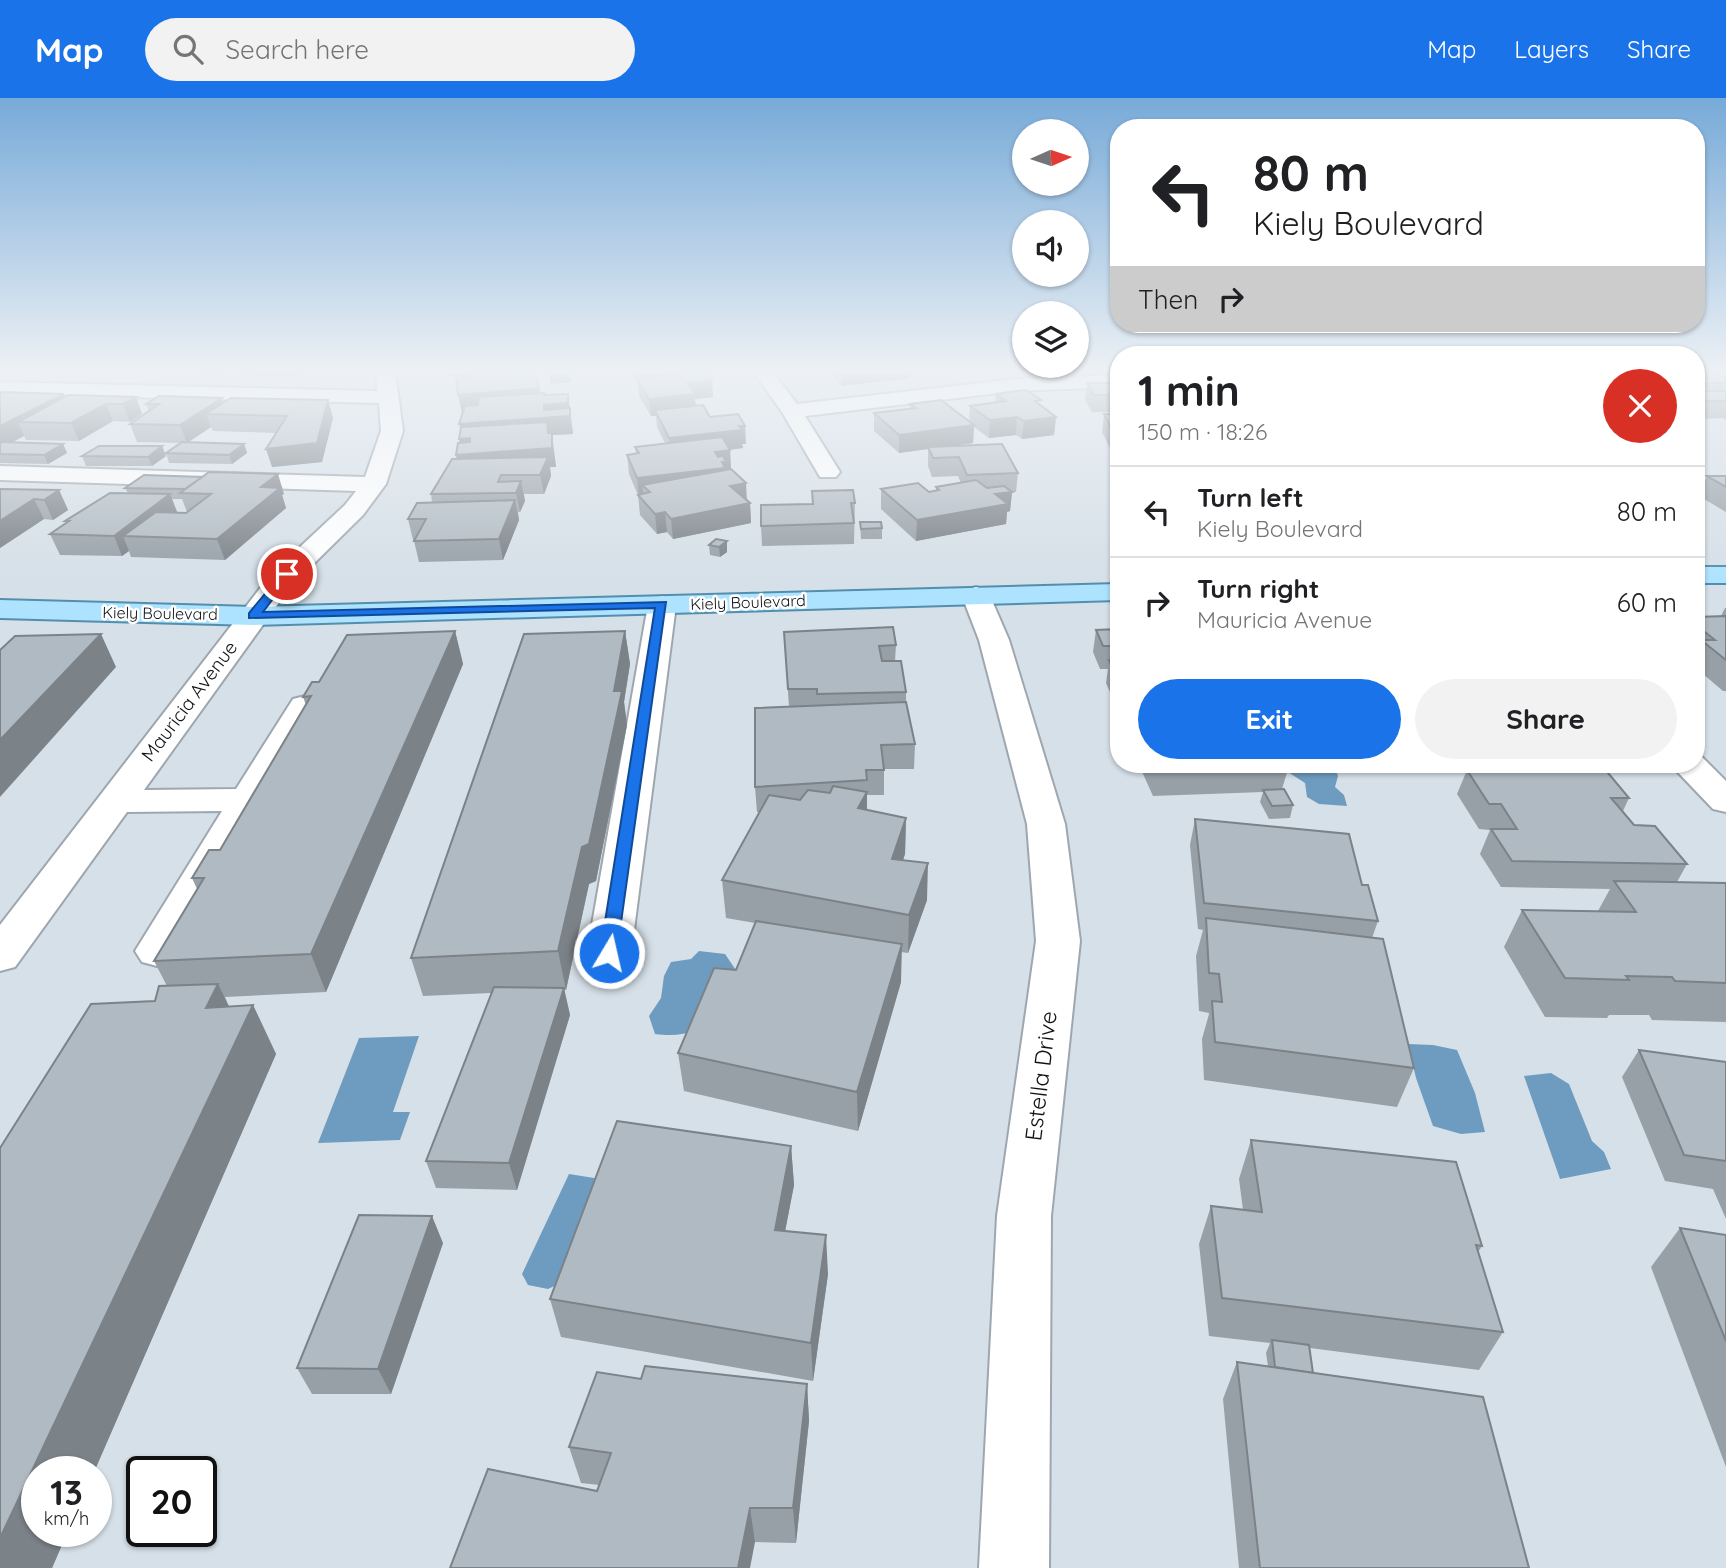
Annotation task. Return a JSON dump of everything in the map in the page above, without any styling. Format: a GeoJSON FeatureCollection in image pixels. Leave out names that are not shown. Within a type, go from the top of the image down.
{"type":"FeatureCollection","features":[{"type":"Feature","properties":{"kind":"main road"},"geometry":{"type":"LineString","coordinates":[[1705,575],[1726,575]]}},
{"type":"Feature","properties":{"kind":"main road","name":"Kiely Boulevard"},"geometry":{"type":"LineString","coordinates":[[0,609],[254,616],[1110,592]]}},
{"type":"Feature","properties":{"kind":"street","name":"Mauricia Avenue"},"geometry":{"type":"LineString","coordinates":[[0,956],[281,580],[354,510],[374,484],[388,440]]}},
{"type":"Feature","properties":{"kind":"street"},"geometry":{"type":"LineString","coordinates":[[809,440],[828,472]]}},
{"type":"Feature","properties":{"kind":"street"},"geometry":{"type":"LineString","coordinates":[[0,472],[374,484]]}},
{"type":"Feature","properties":{"kind":"street","name":"Estella Drive"},"geometry":{"type":"LineString","coordinates":[[976,596],[994,640],[1046,824],[1058,941],[1024,1216],[1014,1568]]}},
{"type":"Feature","properties":{"kind":"street"},"geometry":{"type":"LineString","coordinates":[[609,953],[662,605]]}},
{"type":"Feature","properties":{"kind":"street"},"geometry":{"type":"LineString","coordinates":[[157,951],[316,689]]}},
{"type":"Feature","properties":{"kind":"street"},"geometry":{"type":"LineString","coordinates":[[1697,773],[1726,801]]}},
{"type":"Feature","properties":{"kind":"street"},"geometry":{"type":"LineString","coordinates":[[115,801],[249,800]]}},
{"type":"Feature","properties":{"kind":"water"},"geometry":{"type":"Polygon","coordinates":[[[1290,773],[1337,773],[1335,787],[1344,795],[1347,806],[1319,804],[1307,797],[1305,783],[1290,773]]]}},
{"type":"Feature","properties":{"kind":"water"},"geometry":{"type":"Polygon","coordinates":[[[699,951],[725,954],[740,976],[706,1022],[686,1033],[655,1034],[649,1016],[661,998],[664,976],[671,962],[691,959],[699,951]]]}},
{"type":"Feature","properties":{"kind":"water"},"geometry":{"type":"Polygon","coordinates":[[[419,1036],[393,1112],[410,1112],[400,1140],[318,1143],[359,1038],[419,1036]]]}},
{"type":"Feature","properties":{"kind":"water"},"geometry":{"type":"Polygon","coordinates":[[[1408,1044],[1457,1050],[1475,1093],[1485,1132],[1461,1134],[1433,1126],[1416,1078],[1408,1044]]]}},
{"type":"Feature","properties":{"kind":"water"},"geometry":{"type":"Polygon","coordinates":[[[1551,1073],[1569,1084],[1592,1141],[1604,1152],[1611,1169],[1560,1179],[1524,1076],[1551,1073]]]}},
{"type":"Feature","properties":{"kind":"water"},"geometry":{"type":"Polygon","coordinates":[[[569,1174],[613,1181],[567,1280],[548,1289],[528,1285],[522,1274],[569,1174]]]}},
{"type":"Feature","properties":{"kind":"building"},"geometry":{"type":"Polygon","coordinates":[[[272,440],[318,440],[317,443],[266,449],[272,440]]]}},
{"type":"Feature","properties":{"kind":"building"},"geometry":{"type":"Polygon","coordinates":[[[470,440],[552,440],[552,448],[456,455],[458,443],[470,442],[470,440]]]}},
{"type":"Feature","properties":{"kind":"building"},"geometry":{"type":"Polygon","coordinates":[[[724,440],[730,450],[715,452],[718,457],[723,456],[725,468],[637,478],[627,455],[639,453],[635,447],[724,440]]]}},
{"type":"Feature","properties":{"kind":"building"},"geometry":{"type":"Polygon","coordinates":[[[2,442],[63,444],[44,455],[0,454],[2,442]]]}},
{"type":"Feature","properties":{"kind":"building"},"geometry":{"type":"Polygon","coordinates":[[[182,442],[244,444],[229,455],[166,453],[182,442]]]}},
{"type":"Feature","properties":{"kind":"building"},"geometry":{"type":"Polygon","coordinates":[[[1002,444],[1018,473],[967,475],[959,457],[933,458],[928,447],[1002,444]]]}},
{"type":"Feature","properties":{"kind":"building"},"geometry":{"type":"Polygon","coordinates":[[[99,446],[162,446],[148,457],[82,456],[99,446]]]}},
{"type":"Feature","properties":{"kind":"building"},"geometry":{"type":"Polygon","coordinates":[[[548,457],[540,475],[501,475],[498,482],[521,481],[516,493],[431,494],[452,459],[548,457]]]}},
{"type":"Feature","properties":{"kind":"building"},"geometry":{"type":"Polygon","coordinates":[[[731,469],[746,483],[730,486],[750,503],[671,519],[665,512],[655,514],[638,495],[650,492],[642,485],[731,469]]]}},
{"type":"Feature","properties":{"kind":"building"},"geometry":{"type":"Polygon","coordinates":[[[209,472],[278,474],[261,487],[280,488],[217,539],[123,536],[156,512],[186,513],[211,494],[180,493],[209,472]]]}},
{"type":"Feature","properties":{"kind":"building"},"geometry":{"type":"Polygon","coordinates":[[[144,475],[202,477],[185,489],[125,488],[144,475]]]}},
{"type":"Feature","properties":{"kind":"building"},"geometry":{"type":"Polygon","coordinates":[[[1707,476],[1726,476],[1726,487],[1707,476]]]}},
{"type":"Feature","properties":{"kind":"building"},"geometry":{"type":"Polygon","coordinates":[[[976,480],[987,488],[1004,486],[1012,492],[995,494],[1008,504],[917,520],[881,489],[918,483],[929,492],[939,490],[936,487],[976,480]]]}},
{"type":"Feature","properties":{"kind":"building"},"geometry":{"type":"Polygon","coordinates":[[[0,489],[59,490],[44,500],[34,499],[0,521],[0,489]]]}},
{"type":"Feature","properties":{"kind":"building"},"geometry":{"type":"Polygon","coordinates":[[[853,490],[855,503],[851,503],[854,523],[761,526],[761,505],[813,504],[812,491],[853,490]]]}},
{"type":"Feature","properties":{"kind":"building"},"geometry":{"type":"Polygon","coordinates":[[[110,493],[170,494],[114,536],[50,534],[69,521],[65,521],[110,493]]]}},
{"type":"Feature","properties":{"kind":"building"},"geometry":{"type":"Polygon","coordinates":[[[515,500],[499,539],[414,541],[426,519],[408,519],[417,503],[515,500]]]}},
{"type":"Feature","properties":{"kind":"building"},"geometry":{"type":"Polygon","coordinates":[[[860,522],[881,522],[882,528],[861,529],[860,522]]]}},
{"type":"Feature","properties":{"kind":"building"},"geometry":{"type":"Polygon","coordinates":[[[716,539],[727,541],[719,547],[709,545],[716,539]]]}},
{"type":"Feature","properties":{"kind":"building"},"geometry":{"type":"Polygon","coordinates":[[[1726,616],[1726,660],[1705,643],[1705,640],[1715,640],[1705,632],[1705,617],[1726,616]]]}},
{"type":"Feature","properties":{"kind":"building"},"geometry":{"type":"Polygon","coordinates":[[[893,627],[896,645],[879,646],[882,661],[901,661],[906,692],[817,694],[817,689],[788,689],[784,632],[893,627]]]}},
{"type":"Feature","properties":{"kind":"building"},"geometry":{"type":"Polygon","coordinates":[[[1110,629],[1110,646],[1103,646],[1096,630],[1110,629]]]}},
{"type":"Feature","properties":{"kind":"building"},"geometry":{"type":"Polygon","coordinates":[[[455,631],[311,954],[154,961],[204,878],[192,878],[209,850],[220,850],[311,696],[303,697],[312,682],[319,682],[347,635],[455,631]]]}},
{"type":"Feature","properties":{"kind":"building"},"geometry":{"type":"Polygon","coordinates":[[[625,631],[614,691],[622,691],[589,844],[582,847],[558,951],[411,958],[524,634],[625,631]]]}},
{"type":"Feature","properties":{"kind":"building"},"geometry":{"type":"Polygon","coordinates":[[[101,634],[0,740],[0,650],[15,636],[101,634]]]}},
{"type":"Feature","properties":{"kind":"building"},"geometry":{"type":"Polygon","coordinates":[[[906,702],[915,744],[881,745],[884,770],[866,770],[867,780],[755,787],[755,708],[906,702]]]}},
{"type":"Feature","properties":{"kind":"building"},"geometry":{"type":"Polygon","coordinates":[[[1469,773],[1608,773],[1629,798],[1611,798],[1634,825],[1655,826],[1687,864],[1512,861],[1491,829],[1517,829],[1501,804],[1489,804],[1469,773]]]}},
{"type":"Feature","properties":{"kind":"building"},"geometry":{"type":"Polygon","coordinates":[[[833,786],[867,792],[858,808],[906,818],[892,859],[928,863],[909,915],[722,880],[769,795],[800,800],[808,790],[830,793],[833,786]]]}},
{"type":"Feature","properties":{"kind":"building"},"geometry":{"type":"Polygon","coordinates":[[[1284,789],[1293,805],[1272,806],[1263,790],[1284,789]]]}},
{"type":"Feature","properties":{"kind":"building"},"geometry":{"type":"Polygon","coordinates":[[[1195,819],[1349,834],[1362,885],[1368,885],[1378,921],[1204,903],[1195,819]]]}},
{"type":"Feature","properties":{"kind":"building"},"geometry":{"type":"Polygon","coordinates":[[[1614,881],[1726,883],[1726,983],[1675,981],[1672,977],[1626,976],[1629,980],[1565,978],[1522,910],[1636,912],[1614,881]]]}},
{"type":"Feature","properties":{"kind":"building"},"geometry":{"type":"Polygon","coordinates":[[[1206,918],[1383,939],[1414,1068],[1215,1042],[1212,1001],[1222,1002],[1219,974],[1209,973],[1206,918]]]}},
{"type":"Feature","properties":{"kind":"building"},"geometry":{"type":"Polygon","coordinates":[[[756,921],[902,944],[857,1092],[678,1053],[714,968],[736,970],[756,921]]]}},
{"type":"Feature","properties":{"kind":"building"},"geometry":{"type":"Polygon","coordinates":[[[218,984],[206,1008],[253,1005],[39,1456],[21,1456],[21,1494],[0,1538],[0,1148],[91,1004],[155,1001],[159,986],[218,984]]]}},
{"type":"Feature","properties":{"kind":"building"},"geometry":{"type":"Polygon","coordinates":[[[494,987],[564,988],[509,1163],[426,1161],[494,987]]]}},
{"type":"Feature","properties":{"kind":"building"},"geometry":{"type":"Polygon","coordinates":[[[1639,1050],[1726,1062],[1726,1161],[1684,1155],[1639,1050]]]}},
{"type":"Feature","properties":{"kind":"building"},"geometry":{"type":"Polygon","coordinates":[[[617,1121],[791,1146],[775,1230],[826,1235],[811,1343],[550,1299],[617,1121]]]}},
{"type":"Feature","properties":{"kind":"building"},"geometry":{"type":"Polygon","coordinates":[[[1251,1140],[1456,1162],[1482,1246],[1476,1245],[1503,1332],[1222,1298],[1211,1206],[1262,1212],[1251,1140]]]}},
{"type":"Feature","properties":{"kind":"building"},"geometry":{"type":"Polygon","coordinates":[[[359,1215],[432,1216],[378,1369],[297,1368],[359,1215]]]}},
{"type":"Feature","properties":{"kind":"building"},"geometry":{"type":"Polygon","coordinates":[[[1680,1228],[1726,1235],[1726,1341],[1680,1228]]]}},
{"type":"Feature","properties":{"kind":"building"},"geometry":{"type":"Polygon","coordinates":[[[1272,1340],[1309,1345],[1313,1373],[1275,1367],[1272,1340]]]}},
{"type":"Feature","properties":{"kind":"building"},"geometry":{"type":"Polygon","coordinates":[[[1237,1362],[1483,1397],[1529,1568],[1260,1568],[1237,1362]]]}},
{"type":"Feature","properties":{"kind":"building"},"geometry":{"type":"Polygon","coordinates":[[[645,1366],[807,1384],[793,1508],[750,1508],[738,1568],[450,1568],[488,1469],[597,1491],[611,1453],[569,1447],[597,1372],[641,1379],[645,1366]]]}},
{"type":"Feature","properties":{"kind":"route"},"geometry":{"type":"LineString","coordinates":[[287,574],[254,616],[662,605],[609,953]]}}]}
